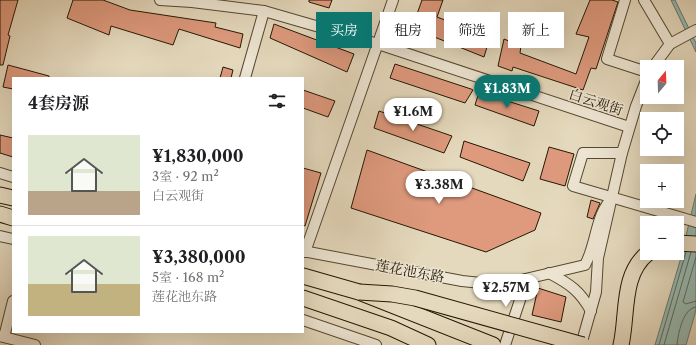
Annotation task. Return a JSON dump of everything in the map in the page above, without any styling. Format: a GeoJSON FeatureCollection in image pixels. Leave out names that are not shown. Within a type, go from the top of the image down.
{"type":"FeatureCollection","features":[{"type":"Feature","properties":{"kind":"highway"},"geometry":{"type":"LineString","coordinates":[[0,195],[12,198]]}},
{"type":"Feature","properties":{"kind":"highway"},"geometry":{"type":"LineString","coordinates":[[0,214],[12,218]]}},
{"type":"Feature","properties":{"kind":"highway"},"geometry":{"type":"LineString","coordinates":[[684,243],[696,244]]}},
{"type":"Feature","properties":{"kind":"highway"},"geometry":{"type":"LineString","coordinates":[[621,345],[628,285],[634,270],[641,260]]}},
{"type":"Feature","properties":{"kind":"highway"},"geometry":{"type":"LineString","coordinates":[[304,276],[359,292],[493,345]]}},
{"type":"Feature","properties":{"kind":"highway"},"geometry":{"type":"LineString","coordinates":[[359,292],[392,294],[416,298],[582,345]]}},
{"type":"Feature","properties":{"kind":"highway"},"geometry":{"type":"LineString","coordinates":[[304,298],[391,328],[427,345]]}},
{"type":"Feature","properties":{"kind":"street","name":"白云观街"},"geometry":{"type":"LineString","coordinates":[[160,0],[192,2],[264,11],[378,44],[629,128]]}},
{"type":"Feature","properties":{"kind":"street"},"geometry":{"type":"LineString","coordinates":[[304,252],[393,0]]}},
{"type":"Feature","properties":{"kind":"street"},"geometry":{"type":"LineString","coordinates":[[625,0],[607,59],[640,70]]}},
{"type":"Feature","properties":{"kind":"street"},"geometry":{"type":"LineString","coordinates":[[644,0],[670,44]]}},
{"type":"Feature","properties":{"kind":"street"},"geometry":{"type":"LineString","coordinates":[[245,77],[264,11]]}},
{"type":"Feature","properties":{"kind":"street"},"geometry":{"type":"LineString","coordinates":[[658,60],[670,44],[696,30]]}},
{"type":"Feature","properties":{"kind":"street"},"geometry":{"type":"LineString","coordinates":[[582,345],[596,292],[598,258],[613,198],[622,153],[640,97]]}},
{"type":"Feature","properties":{"kind":"street"},"geometry":{"type":"LineString","coordinates":[[622,153],[583,153],[573,186],[696,222]]}},
{"type":"Feature","properties":{"kind":"street"},"geometry":{"type":"LineString","coordinates":[[0,173],[12,177]]}},
{"type":"Feature","properties":{"kind":"street","name":"莲花池东路"},"geometry":{"type":"LineString","coordinates":[[304,252],[462,281],[500,285],[585,265],[591,254],[604,206],[613,198]]}},
{"type":"Feature","properties":{"kind":"street"},"geometry":{"type":"LineString","coordinates":[[0,236],[12,239]]}},
{"type":"Feature","properties":{"kind":"street"},"geometry":{"type":"LineString","coordinates":[[550,273],[567,282],[583,296],[591,311]]}},
{"type":"Feature","properties":{"kind":"street"},"geometry":{"type":"LineString","coordinates":[[505,345],[527,279]]}},
{"type":"Feature","properties":{"kind":"street"},"geometry":{"type":"LineString","coordinates":[[12,304],[2,336],[23,337],[35,345]]}},
{"type":"Feature","properties":{"kind":"street"},"geometry":{"type":"LineString","coordinates":[[304,320],[376,345]]}},
{"type":"Feature","properties":{"kind":"water"},"geometry":{"type":"Polygon","coordinates":[[[671,0],[675,0],[696,43],[696,52],[671,0]]]}},
{"type":"Feature","properties":{"kind":"water"},"geometry":{"type":"Polygon","coordinates":[[[696,194],[696,310],[686,345],[655,345],[680,260],[684,260],[684,244],[696,194]]]}},
{"type":"Feature","properties":{"kind":"building"},"geometry":{"type":"Polygon","coordinates":[[[0,0],[18,0],[8,35],[10,36],[3,65],[0,65],[0,0]]]}},
{"type":"Feature","properties":{"kind":"building"},"geometry":{"type":"Polygon","coordinates":[[[73,0],[103,0],[130,10],[216,23],[215,27],[243,34],[240,48],[179,29],[173,45],[111,26],[109,35],[67,18],[73,0]]]}},
{"type":"Feature","properties":{"kind":"building"},"geometry":{"type":"Polygon","coordinates":[[[309,0],[332,0],[329,8],[309,2],[309,0]]]}},
{"type":"Feature","properties":{"kind":"building"},"geometry":{"type":"Polygon","coordinates":[[[422,0],[443,0],[437,17],[444,20],[444,41],[436,38],[436,12],[418,12],[422,0]]]}},
{"type":"Feature","properties":{"kind":"building"},"geometry":{"type":"Polygon","coordinates":[[[590,0],[612,0],[618,2],[596,69],[591,68],[583,90],[513,67],[512,71],[498,66],[504,39],[508,41],[508,48],[521,48],[520,53],[576,74],[589,37],[576,34],[590,0]]]}},
{"type":"Feature","properties":{"kind":"building"},"geometry":{"type":"Polygon","coordinates":[[[274,24],[316,40],[316,48],[338,48],[354,54],[347,72],[270,38],[274,24]]]}},
{"type":"Feature","properties":{"kind":"building"},"geometry":{"type":"Polygon","coordinates":[[[462,48],[487,48],[484,57],[462,48]]]}},
{"type":"Feature","properties":{"kind":"building"},"geometry":{"type":"Polygon","coordinates":[[[395,64],[473,90],[465,103],[390,78],[395,64]]]}},
{"type":"Feature","properties":{"kind":"building"},"geometry":{"type":"Polygon","coordinates":[[[8,65],[49,76],[12,77],[12,89],[3,87],[8,65]]]}},
{"type":"Feature","properties":{"kind":"building"},"geometry":{"type":"Polygon","coordinates":[[[223,67],[233,70],[231,77],[220,77],[223,67]]]}},
{"type":"Feature","properties":{"kind":"building"},"geometry":{"type":"Polygon","coordinates":[[[304,90],[335,101],[328,117],[304,108],[304,90]]]}},
{"type":"Feature","properties":{"kind":"building"},"geometry":{"type":"Polygon","coordinates":[[[479,92],[539,111],[534,126],[475,105],[479,92]]]}},
{"type":"Feature","properties":{"kind":"building"},"geometry":{"type":"Polygon","coordinates":[[[379,111],[452,136],[444,153],[374,128],[379,111]]]}},
{"type":"Feature","properties":{"kind":"building"},"geometry":{"type":"Polygon","coordinates":[[[0,135],[12,138],[12,157],[0,153],[0,135]]]}},
{"type":"Feature","properties":{"kind":"building"},"geometry":{"type":"Polygon","coordinates":[[[464,141],[530,163],[523,181],[460,157],[464,141]]]}},
{"type":"Feature","properties":{"kind":"building"},"geometry":{"type":"Polygon","coordinates":[[[549,147],[574,154],[565,186],[540,179],[549,147]]]}},
{"type":"Feature","properties":{"kind":"building"},"geometry":{"type":"Polygon","coordinates":[[[367,150],[541,213],[535,230],[486,252],[351,208],[367,150]]]}},
{"type":"Feature","properties":{"kind":"building"},"geometry":{"type":"Polygon","coordinates":[[[304,168],[321,173],[304,226],[304,168]]]}},
{"type":"Feature","properties":{"kind":"building"},"geometry":{"type":"Polygon","coordinates":[[[591,200],[600,203],[593,219],[587,217],[591,200]]]}},
{"type":"Feature","properties":{"kind":"building"},"geometry":{"type":"Polygon","coordinates":[[[538,288],[566,297],[561,322],[532,315],[538,288]]]}}]}
